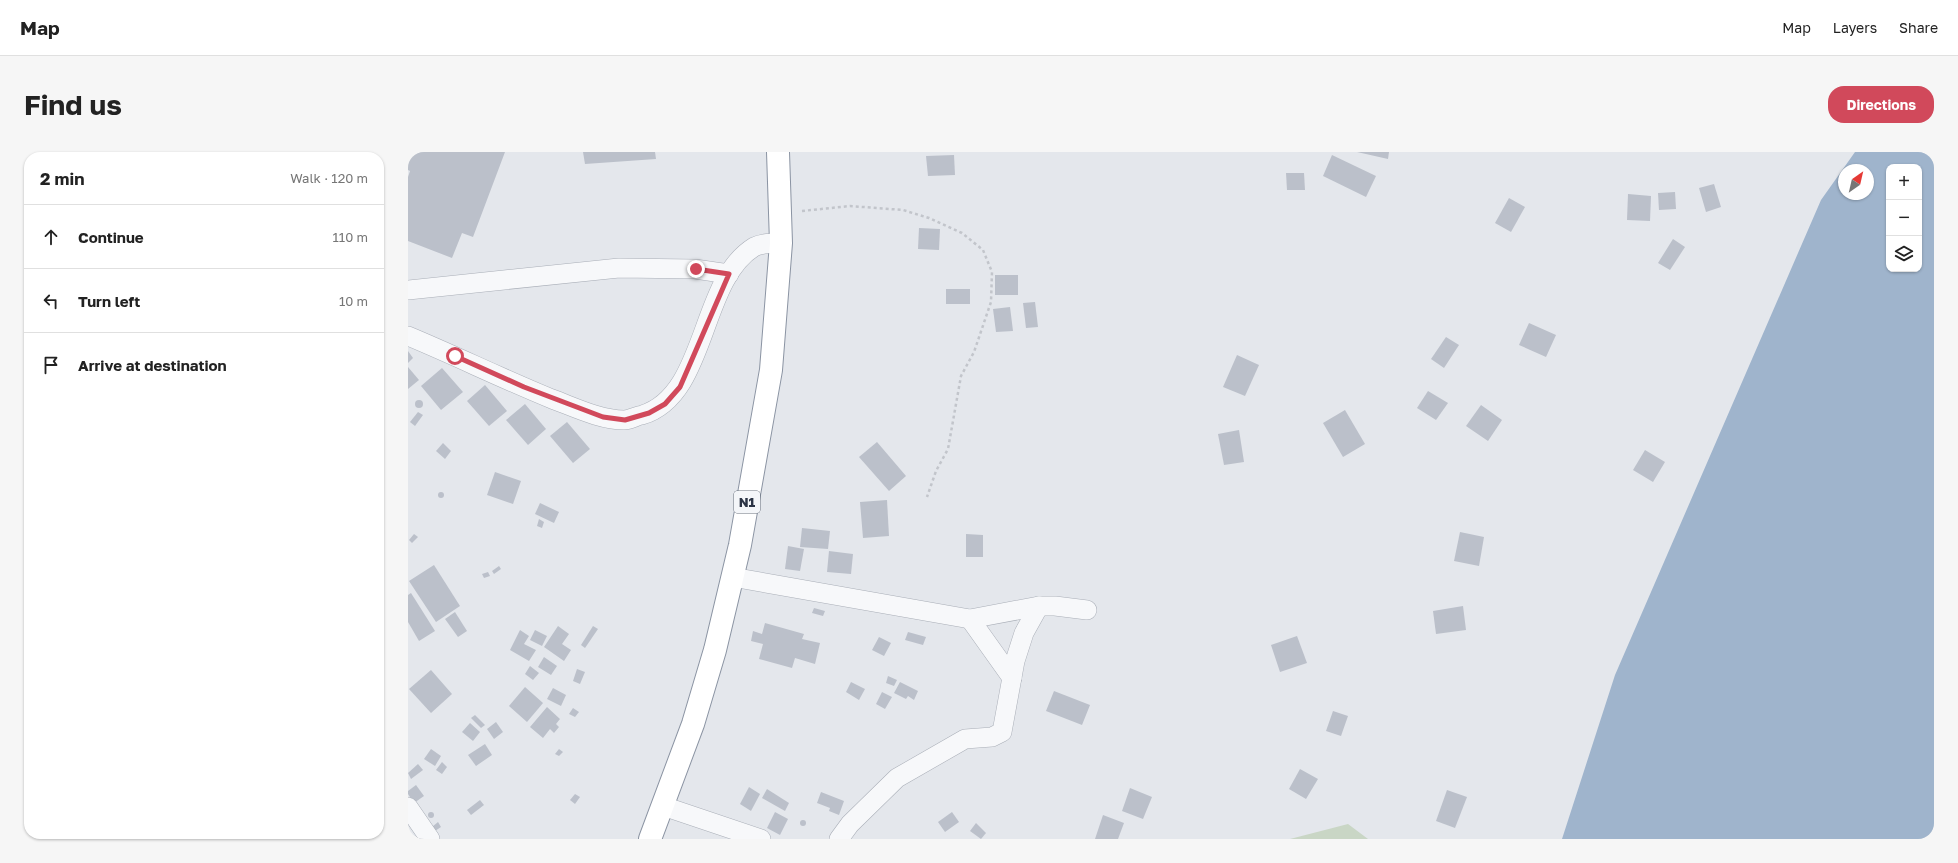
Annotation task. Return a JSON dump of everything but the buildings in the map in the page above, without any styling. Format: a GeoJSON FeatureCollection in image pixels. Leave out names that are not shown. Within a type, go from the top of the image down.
{"type":"FeatureCollection","features":[{"type":"Feature","properties":{"kind":"highway","name":"N1"},"geometry":{"type":"LineString","coordinates":[[650,839],[693,724],[715,650],[732,577],[771,370],[781,243],[778,152]]}},
{"type":"Feature","properties":{"kind":"street"},"geometry":{"type":"LineString","coordinates":[[408,336],[567,405],[603,417],[625,420],[649,413],[665,404],[680,387],[729,274],[741,259],[755,247],[765,244],[781,243]]}},
{"type":"Feature","properties":{"kind":"street"},"geometry":{"type":"LineString","coordinates":[[408,290],[619,268],[696,269],[729,274]]}},
{"type":"Feature","properties":{"kind":"street"},"geometry":{"type":"LineString","coordinates":[[732,577],[970,619],[1039,606],[1087,610]]}},
{"type":"Feature","properties":{"kind":"street"},"geometry":{"type":"LineString","coordinates":[[839,839],[850,824],[897,778],[966,738],[992,737],[1002,732],[1012,678],[1024,633],[1039,606]]}},
{"type":"Feature","properties":{"kind":"street"},"geometry":{"type":"LineString","coordinates":[[970,619],[1012,678]]}},
{"type":"Feature","properties":{"kind":"street"},"geometry":{"type":"LineString","coordinates":[[663,806],[761,839]]}},
{"type":"Feature","properties":{"kind":"street"},"geometry":{"type":"LineString","coordinates":[[408,807],[430,839]]}},
{"type":"Feature","properties":{"kind":"path"},"geometry":{"type":"LineString","coordinates":[[781,214],[850,206],[903,210],[929,218],[962,233],[983,250],[992,272],[991,302],[974,352],[961,376],[948,449],[936,471],[927,497]]}},
{"type":"Feature","properties":{"kind":"green space"},"geometry":{"type":"Polygon","coordinates":[[[1348,824],[1368,839],[1290,839],[1348,824]]]}},
{"type":"Feature","properties":{"kind":"water"},"geometry":{"type":"Polygon","coordinates":[[[1855,152],[1934,152],[1934,839],[1562,839],[1615,675],[1821,200],[1838,176],[1838,200],[1874,200],[1874,164],[1846,164],[1855,152]]]}},
{"type":"Feature","properties":{"kind":"route"},"geometry":{"type":"LineString","coordinates":[[455,356],[567,405],[603,417],[625,420],[649,413],[665,404],[680,387],[714,305],[729,274],[696,269]]}}]}
